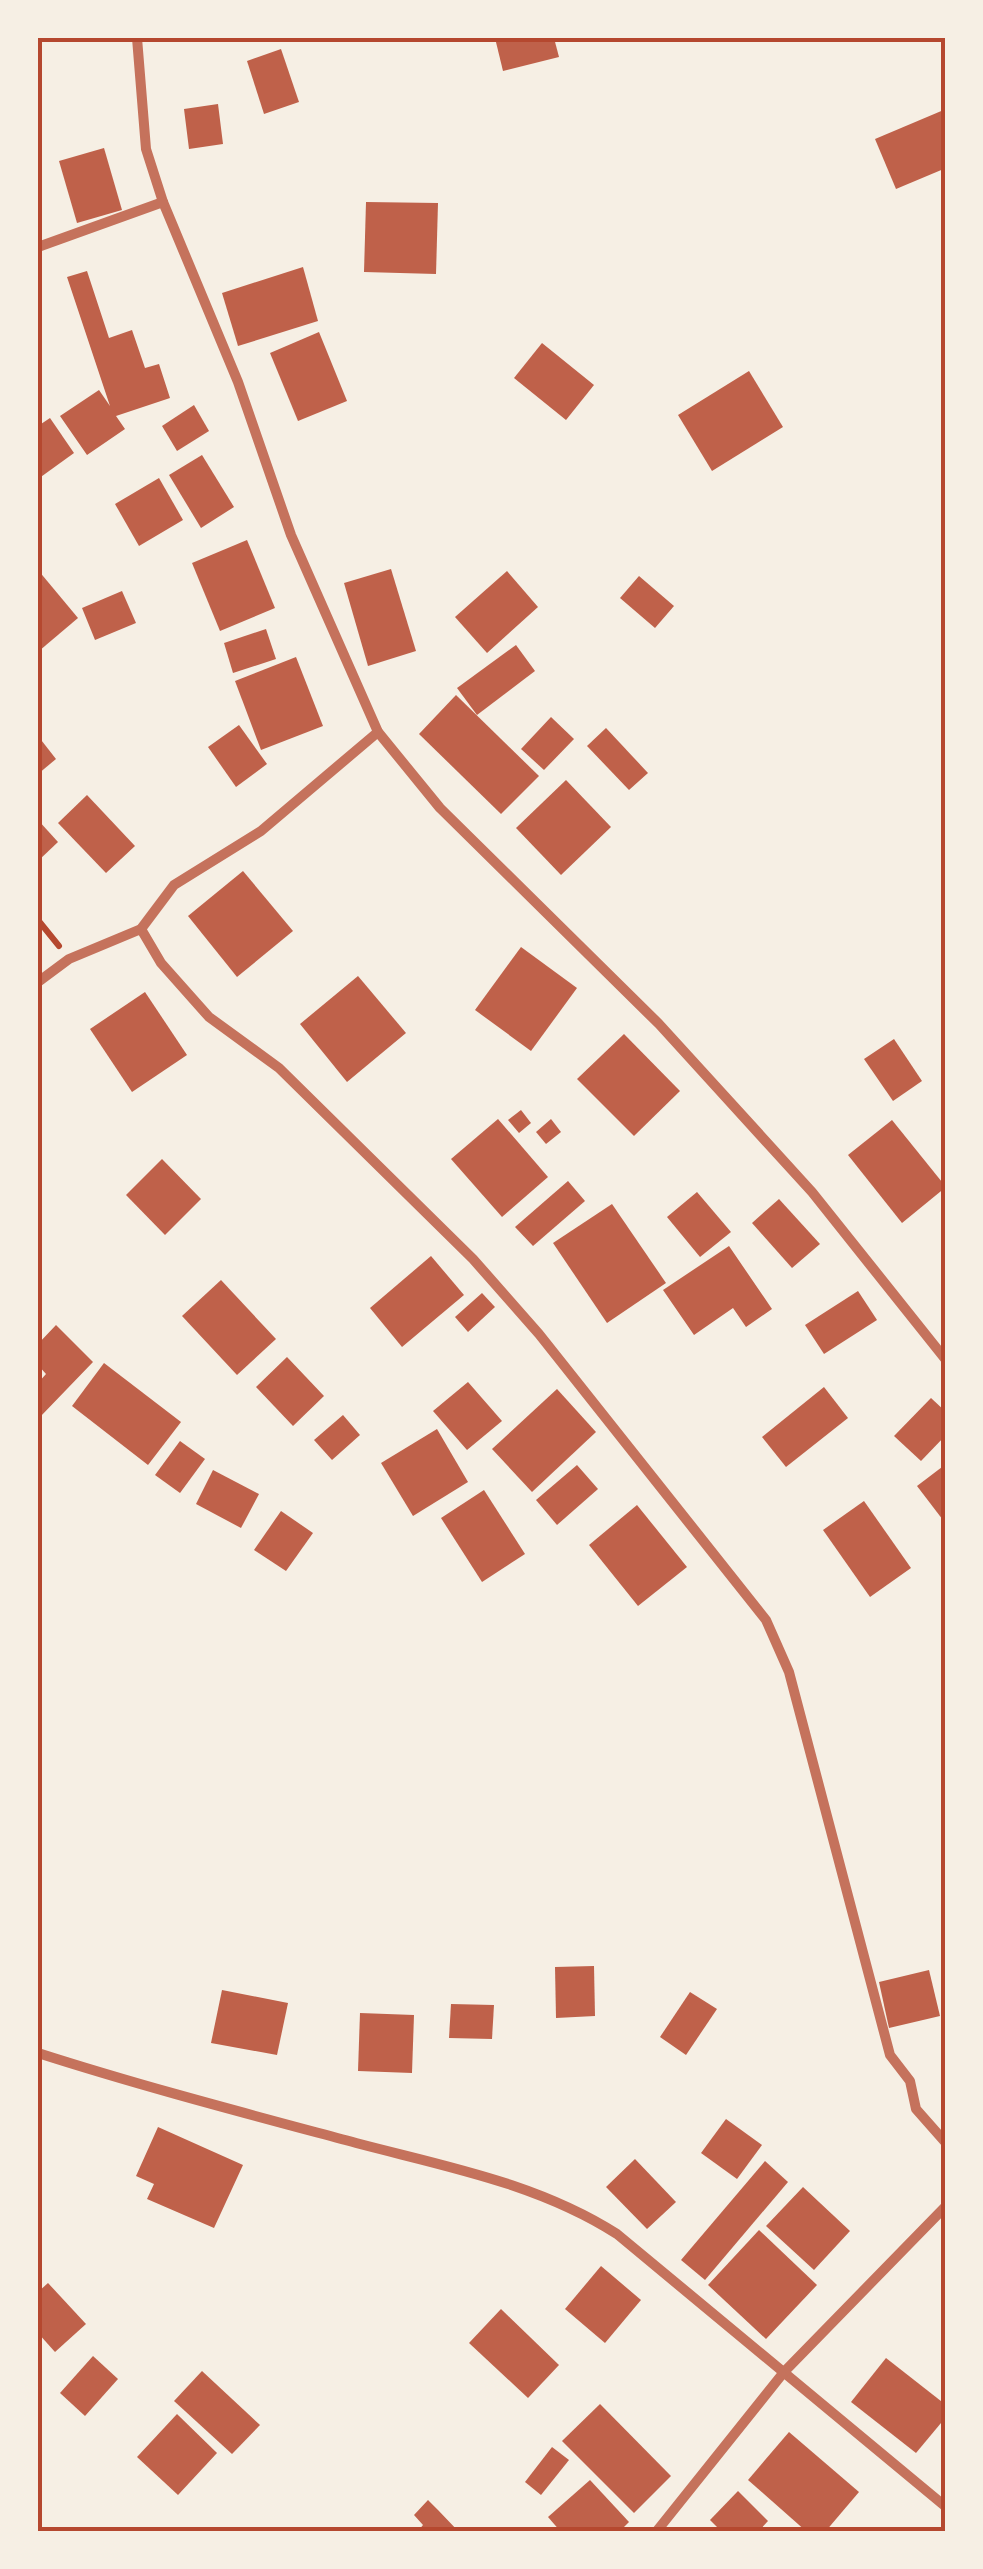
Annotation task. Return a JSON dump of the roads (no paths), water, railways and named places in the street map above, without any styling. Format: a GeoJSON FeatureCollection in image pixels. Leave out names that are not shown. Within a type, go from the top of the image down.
{"type":"FeatureCollection","features":[{"type":"Feature","properties":{"kind":"street"},"geometry":{"type":"LineString","coordinates":[[137,38],[146,149],[162,202],[238,382],[292,534],[378,732],[440,808],[659,1024],[812,1192],[946,1360]]}},
{"type":"Feature","properties":{"kind":"street"},"geometry":{"type":"LineString","coordinates":[[38,247],[162,202]]}},
{"type":"Feature","properties":{"kind":"street"},"geometry":{"type":"LineString","coordinates":[[38,982],[69,959],[141,929],[174,885],[261,831],[378,732]]}},
{"type":"Feature","properties":{"kind":"street"},"geometry":{"type":"LineString","coordinates":[[141,929],[161,963],[209,1017],[279,1068],[349,1134],[540,1334],[780,1644],[890,2056],[910,2081],[916,2109],[946,2143]]}},
{"type":"Feature","properties":{"kind":"street"},"geometry":{"type":"LineString","coordinates":[[38,2053],[211,2105],[495,2179],[569,2206],[617,2234],[946,2508]]}},
{"type":"Feature","properties":{"kind":"street"},"geometry":{"type":"LineString","coordinates":[[656,2532],[784,2372],[946,2206]]}}]}
